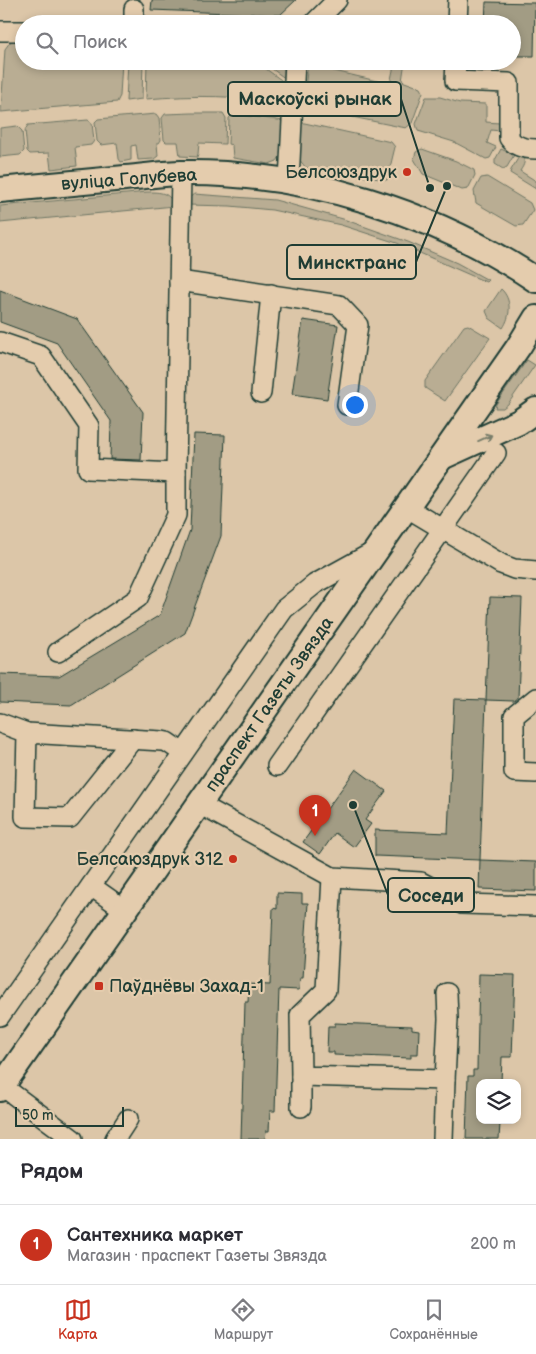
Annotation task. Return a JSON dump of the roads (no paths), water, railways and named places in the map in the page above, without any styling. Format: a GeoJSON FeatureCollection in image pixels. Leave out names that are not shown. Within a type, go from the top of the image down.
{"type":"FeatureCollection","features":[{"type":"Feature","properties":{"kind":"main road","name":"вуліца Голубева"},"geometry":{"type":"LineString","coordinates":[[0,190],[181,173],[227,175],[314,185],[417,218],[476,245],[536,280]]}},
{"type":"Feature","properties":{"kind":"main road","name":"праспект Газеты Звязда"},"geometry":{"type":"LineString","coordinates":[[1,1088],[536,318]]}},
{"type":"Feature","properties":{"kind":"main road"},"geometry":{"type":"LineString","coordinates":[[440,458],[519,422],[536,410]]}},
{"type":"Feature","properties":{"kind":"lane"},"geometry":{"type":"LineString","coordinates":[[321,15],[337,0]]}},
{"type":"Feature","properties":{"kind":"lane"},"geometry":{"type":"LineString","coordinates":[[457,15],[458,0]]}},
{"type":"Feature","properties":{"kind":"lane"},"geometry":{"type":"LineString","coordinates":[[0,31],[15,31]]}},
{"type":"Feature","properties":{"kind":"lane"},"geometry":{"type":"LineString","coordinates":[[289,181],[295,70]]}},
{"type":"Feature","properties":{"kind":"lane"},"geometry":{"type":"LineString","coordinates":[[456,70],[455,81],[509,83],[509,138],[513,143],[525,148],[536,149]]}},
{"type":"Feature","properties":{"kind":"lane"},"geometry":{"type":"LineString","coordinates":[[58,652],[138,598],[176,515],[181,173]]}},
{"type":"Feature","properties":{"kind":"lane"},"geometry":{"type":"LineString","coordinates":[[179,281],[339,305],[358,325],[347,406]]}},
{"type":"Feature","properties":{"kind":"lane"},"geometry":{"type":"LineString","coordinates":[[261,393],[271,294]]}},
{"type":"Feature","properties":{"kind":"lane"},"geometry":{"type":"LineString","coordinates":[[0,342],[41,356],[89,426],[88,469],[176,473]]}},
{"type":"Feature","properties":{"kind":"lane"},"geometry":{"type":"LineString","coordinates":[[277,766],[496,453]]}},
{"type":"Feature","properties":{"kind":"lane"},"geometry":{"type":"LineString","coordinates":[[406,507],[501,564],[514,569],[536,571]]}},
{"type":"Feature","properties":{"kind":"lane"},"geometry":{"type":"LineString","coordinates":[[0,1016],[280,615],[289,604],[315,584],[375,551]]}},
{"type":"Feature","properties":{"kind":"lane"},"geometry":{"type":"LineString","coordinates":[[536,698],[514,716],[514,772],[536,773]]}},
{"type":"Feature","properties":{"kind":"lane"},"geometry":{"type":"LineString","coordinates":[[0,723],[27,733],[167,742],[186,749]]}},
{"type":"Feature","properties":{"kind":"lane"},"geometry":{"type":"LineString","coordinates":[[27,733],[25,817],[70,818],[133,739]]}},
{"type":"Feature","properties":{"kind":"lane"},"geometry":{"type":"LineString","coordinates":[[199,804],[332,877],[421,882],[462,904],[536,906]]}},
{"type":"Feature","properties":{"kind":"lane"},"geometry":{"type":"LineString","coordinates":[[301,1107],[300,1016],[326,990],[332,877]]}},
{"type":"Feature","properties":{"kind":"lane"},"geometry":{"type":"LineString","coordinates":[[91,886],[125,910]]}},
{"type":"Feature","properties":{"kind":"lane"},"geometry":{"type":"LineString","coordinates":[[443,1139],[448,1019],[447,993]]}},
{"type":"Feature","properties":{"kind":"lane"},"geometry":{"type":"LineString","coordinates":[[301,1076],[446,1080]]}},
{"type":"Feature","properties":{"kind":"lane"},"geometry":{"type":"LineString","coordinates":[[1,1088],[73,1139]]}},
{"type":"Feature","properties":{"kind":"lane"},"geometry":{"type":"LineString","coordinates":[[115,1139],[128,1119]]}},
{"type":"Feature","properties":{"kind":"place","name":"Белсоюздрук"},"geometry":{"type":"Point","coordinates":[407,172]}},
{"type":"Feature","properties":{"kind":"place","name":"Минсктранс"},"geometry":{"type":"Point","coordinates":[447,186]}},
{"type":"Feature","properties":{"kind":"place","name":"Маскоўскі рынак"},"geometry":{"type":"Point","coordinates":[430,188]}},
{"type":"Feature","properties":{"kind":"place","name":"Соседи"},"geometry":{"type":"Point","coordinates":[353,805]}},
{"type":"Feature","properties":{"kind":"place","name":"Сантехника маркет"},"geometry":{"type":"Point","coordinates":[315,836]}},
{"type":"Feature","properties":{"kind":"place","name":"Белсаюздрук 312"},"geometry":{"type":"Point","coordinates":[233,859]}},
{"type":"Feature","properties":{"kind":"place","name":"Паўднёвы Захад-1"},"geometry":{"type":"Point","coordinates":[99,986]}}]}
